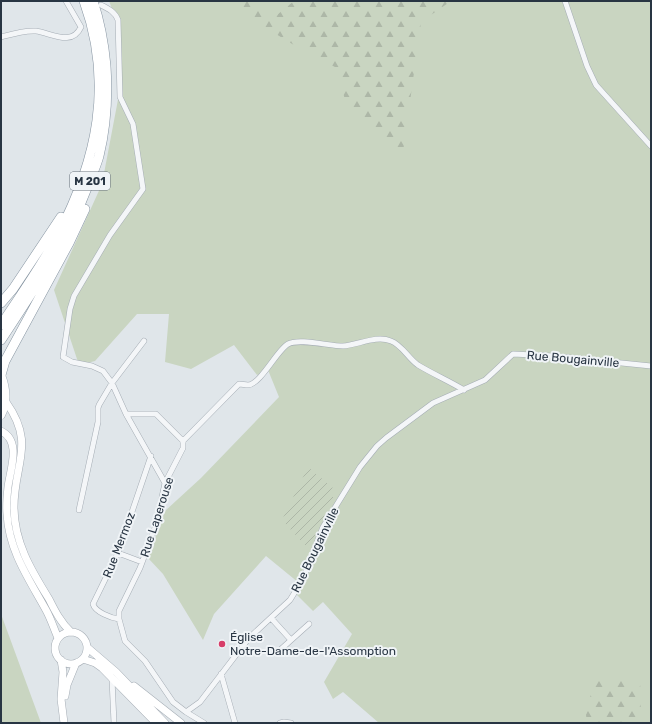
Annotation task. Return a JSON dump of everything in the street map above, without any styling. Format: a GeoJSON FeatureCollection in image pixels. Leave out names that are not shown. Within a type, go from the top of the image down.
{"type":"FeatureCollection","features":[{"type":"Feature","properties":{"kind":"highway","name":"M 201"},"geometry":{"type":"LineString","coordinates":[[1,325],[57,236],[75,200],[88,165],[97,122],[100,84],[97,56],[91,25],[84,1]]}},
{"type":"Feature","properties":{"kind":"highway","name":"M 201"},"geometry":{"type":"LineString","coordinates":[[1,340],[44,274],[64,239],[81,203],[98,158],[104,128],[108,83],[97,3]]}},
{"type":"Feature","properties":{"kind":"highway"},"geometry":{"type":"LineString","coordinates":[[1,303],[13,290],[62,214],[72,195],[83,168],[97,122]]}},
{"type":"Feature","properties":{"kind":"highway"},"geometry":{"type":"LineString","coordinates":[[1,375],[5,361],[51,278],[78,224],[86,206],[98,158]]}},
{"type":"Feature","properties":{"kind":"main road"},"geometry":{"type":"LineString","coordinates":[[1,375],[6,393],[6,402],[1,415]]}},
{"type":"Feature","properties":{"kind":"main road"},"geometry":{"type":"LineString","coordinates":[[6,402],[16,417],[22,439],[21,459],[14,497],[14,519],[17,536],[22,552],[30,567],[60,620],[71,632]]}},
{"type":"Feature","properties":{"kind":"main road"},"geometry":{"type":"LineString","coordinates":[[1,431],[9,437],[14,456],[8,487],[6,508],[12,543],[21,566],[47,611],[58,638]]}},
{"type":"Feature","properties":{"kind":"main road"},"geometry":{"type":"LineString","coordinates":[[64,714],[62,699],[63,672],[61,660],[56,652],[56,642],[62,635],[77,632],[82,635],[88,648],[116,672],[165,723]]}},
{"type":"Feature","properties":{"kind":"main road"},"geometry":{"type":"LineString","coordinates":[[61,660],[65,663],[76,663],[83,659],[88,648]]}},
{"type":"Feature","properties":{"kind":"main road"},"geometry":{"type":"LineString","coordinates":[[83,659],[98,666],[156,723]]}},
{"type":"Feature","properties":{"kind":"main road"},"geometry":{"type":"LineString","coordinates":[[64,723],[67,685],[76,663]]}},
{"type":"Feature","properties":{"kind":"main road"},"geometry":{"type":"LineString","coordinates":[[116,672],[181,723]]}},
{"type":"Feature","properties":{"kind":"main road"},"geometry":{"type":"LineString","coordinates":[[112,679],[149,723]]}},
{"type":"Feature","properties":{"kind":"street"},"geometry":{"type":"LineString","coordinates":[[1,37],[25,31],[35,31],[55,36],[75,36],[81,27],[66,1]]}},
{"type":"Feature","properties":{"kind":"street"},"geometry":{"type":"LineString","coordinates":[[565,1],[587,66],[596,85],[651,146]]}},
{"type":"Feature","properties":{"kind":"street"},"geometry":{"type":"LineString","coordinates":[[97,3],[116,15],[118,20],[120,97],[133,124],[143,189],[110,236],[74,296],[70,309],[63,356],[72,362],[92,366],[103,372],[112,383],[126,414],[166,483]]}},
{"type":"Feature","properties":{"kind":"street","name":"Rue Laperouse"},"geometry":{"type":"LineString","coordinates":[[119,619],[118,611],[142,562],[156,524],[166,483],[183,448],[183,441],[239,384],[247,385],[254,382],[269,367],[286,346],[291,343],[305,342],[343,346],[383,339],[390,340],[399,346],[418,365],[464,390]]}},
{"type":"Feature","properties":{"kind":"street"},"geometry":{"type":"LineString","coordinates":[[80,510],[98,422],[98,408],[112,383],[144,341]]}},
{"type":"Feature","properties":{"kind":"street","name":"Rue Bougainville"},"geometry":{"type":"LineString","coordinates":[[186,712],[200,702],[249,638],[290,600],[300,584],[323,528],[360,467],[386,438],[433,403],[485,380],[513,354],[553,356],[651,366]]}},
{"type":"Feature","properties":{"kind":"street"},"geometry":{"type":"LineString","coordinates":[[126,414],[156,414],[183,441]]}},
{"type":"Feature","properties":{"kind":"street","name":"Rue Mermoz"},"geometry":{"type":"LineString","coordinates":[[119,619],[113,618],[95,609],[93,604],[118,552],[151,456]]}},
{"type":"Feature","properties":{"kind":"street"},"geometry":{"type":"LineString","coordinates":[[118,552],[142,562]]}},
{"type":"Feature","properties":{"kind":"street"},"geometry":{"type":"LineString","coordinates":[[271,618],[291,640]]}},
{"type":"Feature","properties":{"kind":"street"},"geometry":{"type":"LineString","coordinates":[[119,619],[125,641],[145,661],[169,698],[186,712],[204,723]]}},
{"type":"Feature","properties":{"kind":"street"},"geometry":{"type":"LineString","coordinates":[[280,650],[309,624]]}},
{"type":"Feature","properties":{"kind":"street"},"geometry":{"type":"LineString","coordinates":[[221,674],[235,723]]}},
{"type":"Feature","properties":{"kind":"street"},"geometry":{"type":"LineString","coordinates":[[112,679],[115,722]]}},
{"type":"Feature","properties":{"kind":"street"},"geometry":{"type":"LineString","coordinates":[[280,723],[291,723]]}},
{"type":"Feature","properties":{"kind":"green space"},"geometry":{"type":"Polygon","coordinates":[[[109,1],[651,1],[651,723],[379,723],[343,692],[333,699],[324,682],[352,634],[323,602],[313,611],[297,595],[299,583],[266,556],[214,614],[203,640],[163,574],[148,558],[165,511],[201,478],[279,397],[268,370],[257,375],[234,345],[191,369],[165,362],[169,314],[137,314],[95,361],[79,365],[54,290],[102,184],[120,89],[118,24],[109,1]]]}},
{"type":"Feature","properties":{"kind":"green space"},"geometry":{"type":"Polygon","coordinates":[[[234,1],[250,1],[272,19],[294,1],[451,1],[421,22],[403,152],[347,106],[335,67],[302,50],[240,12],[234,1]]]}},
{"type":"Feature","properties":{"kind":"green space"},"geometry":{"type":"Polygon","coordinates":[[[308,467],[333,488],[330,492],[336,502],[312,551],[282,520],[308,467]]]}},
{"type":"Feature","properties":{"kind":"green space"},"geometry":{"type":"Polygon","coordinates":[[[1,614],[41,723],[1,723],[1,614]]]}},
{"type":"Feature","properties":{"kind":"green space"},"geometry":{"type":"Polygon","coordinates":[[[595,677],[640,677],[641,723],[587,723],[586,715],[595,677]]]}},
{"type":"Feature","properties":{"kind":"place","name":"Église Notre-Dame-de-l'Assomption"},"geometry":{"type":"Point","coordinates":[222,644]}}]}
